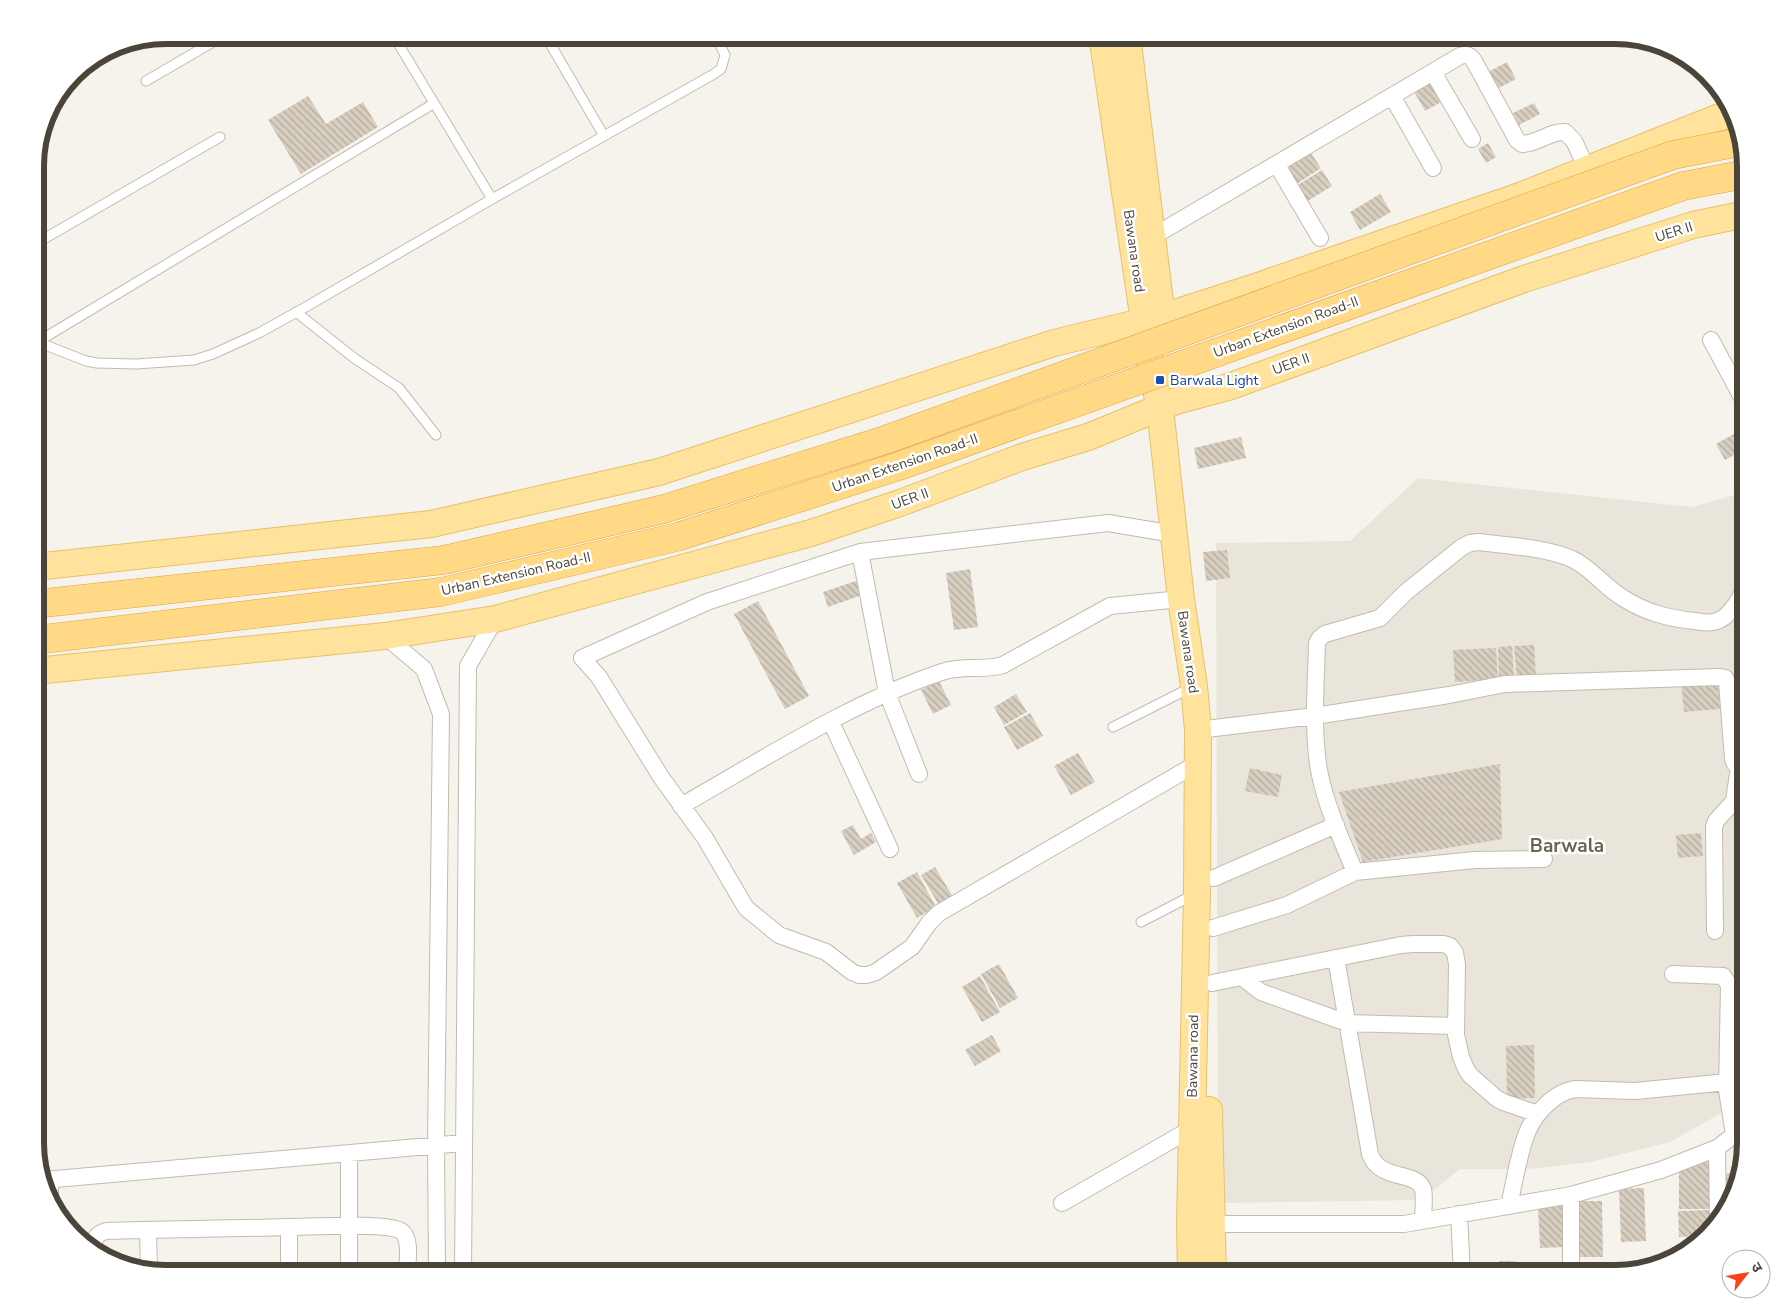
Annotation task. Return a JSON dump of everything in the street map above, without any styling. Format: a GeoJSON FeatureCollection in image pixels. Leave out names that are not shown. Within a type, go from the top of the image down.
{"type":"FeatureCollection","features":[{"type":"Feature","properties":{"kind":"highway","name":"Urban Extension Road-II"},"geometry":{"type":"LineString","coordinates":[[44,603],[444,560],[664,509],[885,440],[1673,155],[1735,143]]}},
{"type":"Feature","properties":{"kind":"highway","name":"Urban Extension Road-II"},"geometry":{"type":"LineString","coordinates":[[44,639],[441,592],[677,537],[908,463],[1683,186],[1737,176]]}},
{"type":"Feature","properties":{"kind":"main road","name":"Bawana road"},"geometry":{"type":"LineString","coordinates":[[1104,44],[1153,319]]}},
{"type":"Feature","properties":{"kind":"main road","name":"Bawana road"},"geometry":{"type":"LineString","coordinates":[[1127,44],[1152,237],[1153,319],[1150,363],[1168,404],[1206,729],[1205,885],[1191,1130],[1200,1224],[1210,1265]]}},
{"type":"Feature","properties":{"kind":"main road"},"geometry":{"type":"LineString","coordinates":[[44,566],[430,524],[659,472],[1054,344],[1153,319],[1255,287],[1517,197],[1727,116]]}},
{"type":"Feature","properties":{"kind":"main road","name":"UER II"},"geometry":{"type":"LineString","coordinates":[[44,670],[385,636],[495,619],[811,533],[900,503],[1022,457],[1088,436],[1168,404],[1228,387],[1524,279],[1693,225],[1737,216]]}},
{"type":"Feature","properties":{"kind":"main road","name":"Bawana road"},"geometry":{"type":"LineString","coordinates":[[1168,404],[1174,534],[1181,599],[1194,686],[1206,729],[1198,763],[1205,885],[1213,928],[1209,1124],[1200,1224],[1193,1265]]}},
{"type":"Feature","properties":{"kind":"street"},"geometry":{"type":"LineString","coordinates":[[1152,237],[1460,56],[1466,55],[1470,56],[1517,140],[1522,144],[1530,144],[1559,132],[1565,132],[1574,141],[1588,169]]}},
{"type":"Feature","properties":{"kind":"street"},"geometry":{"type":"LineString","coordinates":[[1433,72],[1472,139]]}},
{"type":"Feature","properties":{"kind":"street"},"geometry":{"type":"LineString","coordinates":[[1392,96],[1433,168]]}},
{"type":"Feature","properties":{"kind":"street"},"geometry":{"type":"LineString","coordinates":[[1277,165],[1320,238]]}},
{"type":"Feature","properties":{"kind":"street"},"geometry":{"type":"LineString","coordinates":[[1711,340],[1737,388]]}},
{"type":"Feature","properties":{"kind":"street"},"geometry":{"type":"LineString","coordinates":[[1174,534],[1108,524],[860,552],[706,602],[582,658],[598,677],[681,806],[705,838],[738,897],[754,916],[779,934],[826,952],[852,972],[859,975],[867,976],[876,972],[912,947],[929,923],[939,913],[1198,763]]}},
{"type":"Feature","properties":{"kind":"street"},"geometry":{"type":"LineString","coordinates":[[1355,872],[1336,825],[1319,770],[1315,716],[1317,644],[1320,638],[1380,618],[1406,592],[1462,547],[1470,543],[1479,542],[1544,550],[1572,559],[1625,600],[1668,618],[1711,623],[1719,621],[1726,616],[1737,602]]}},
{"type":"Feature","properties":{"kind":"street"},"geometry":{"type":"LineString","coordinates":[[860,552],[887,693],[919,774]]}},
{"type":"Feature","properties":{"kind":"street"},"geometry":{"type":"LineString","coordinates":[[681,806],[831,722],[887,693],[953,669],[1003,665],[1110,606],[1181,599]]}},
{"type":"Feature","properties":{"kind":"street"},"geometry":{"type":"LineString","coordinates":[[463,1265],[468,666],[495,619]]}},
{"type":"Feature","properties":{"kind":"street"},"geometry":{"type":"LineString","coordinates":[[385,636],[424,669],[441,714],[436,1146],[437,1265]]}},
{"type":"Feature","properties":{"kind":"street"},"geometry":{"type":"LineString","coordinates":[[1206,729],[1315,716],[1449,695],[1505,684],[1719,676],[1725,678],[1728,682],[1733,759],[1737,762]]}},
{"type":"Feature","properties":{"kind":"street"},"geometry":{"type":"LineString","coordinates":[[831,722],[890,849]]}},
{"type":"Feature","properties":{"kind":"street"},"geometry":{"type":"LineString","coordinates":[[1715,931],[1714,827],[1716,821],[1734,801],[1737,790]]}},
{"type":"Feature","properties":{"kind":"street"},"geometry":{"type":"LineString","coordinates":[[1205,885],[1336,825]]}},
{"type":"Feature","properties":{"kind":"street"},"geometry":{"type":"LineString","coordinates":[[1213,928],[1287,905],[1355,872],[1484,859],[1544,859]]}},
{"type":"Feature","properties":{"kind":"street"},"geometry":{"type":"LineString","coordinates":[[1212,983],[1401,945],[1443,944],[1450,946],[1455,953],[1457,964],[1456,1026],[1461,1057],[1470,1075],[1496,1098],[1538,1114]]}},
{"type":"Feature","properties":{"kind":"street"},"geometry":{"type":"LineString","coordinates":[[1336,958],[1346,1023],[1373,1162],[1384,1171],[1420,1183],[1423,1190],[1423,1220]]}},
{"type":"Feature","properties":{"kind":"street"},"geometry":{"type":"LineString","coordinates":[[1673,974],[1723,976],[1727,980],[1729,985],[1728,1098],[1737,1124]]}},
{"type":"Feature","properties":{"kind":"street"},"geometry":{"type":"LineString","coordinates":[[1243,978],[1262,992],[1346,1023],[1456,1026]]}},
{"type":"Feature","properties":{"kind":"street"},"geometry":{"type":"LineString","coordinates":[[1509,1206],[1525,1137],[1538,1114],[1555,1096],[1567,1090],[1635,1091],[1728,1082]]}},
{"type":"Feature","properties":{"kind":"street"},"geometry":{"type":"LineString","coordinates":[[1062,1203],[1191,1130]]}},
{"type":"Feature","properties":{"kind":"street"},"geometry":{"type":"LineString","coordinates":[[1200,1224],[1392,1225],[1509,1206],[1571,1195],[1661,1170],[1717,1148],[1737,1135]]}},
{"type":"Feature","properties":{"kind":"street"},"geometry":{"type":"LineString","coordinates":[[50,1180],[463,1143]]}},
{"type":"Feature","properties":{"kind":"street"},"geometry":{"type":"LineString","coordinates":[[1717,1148],[1718,1209]]}},
{"type":"Feature","properties":{"kind":"street"},"geometry":{"type":"LineString","coordinates":[[349,1153],[349,1265]]}},
{"type":"Feature","properties":{"kind":"street"},"geometry":{"type":"LineString","coordinates":[[1571,1195],[1571,1265]]}},
{"type":"Feature","properties":{"kind":"street"},"geometry":{"type":"LineString","coordinates":[[1459,1214],[1462,1265]]}},
{"type":"Feature","properties":{"kind":"street"},"geometry":{"type":"LineString","coordinates":[[289,1227],[289,1265]]}},
{"type":"Feature","properties":{"kind":"street"},"geometry":{"type":"LineString","coordinates":[[95,1242],[98,1233],[106,1230],[393,1227],[401,1230],[406,1235],[408,1244],[407,1265]]}},
{"type":"Feature","properties":{"kind":"street"},"geometry":{"type":"LineString","coordinates":[[148,1230],[149,1264]]}},
{"type":"Feature","properties":{"kind":"lane"},"geometry":{"type":"LineString","coordinates":[[146,81],[210,44]]}},
{"type":"Feature","properties":{"kind":"lane"},"geometry":{"type":"LineString","coordinates":[[398,44],[492,199]]}},
{"type":"Feature","properties":{"kind":"lane"},"geometry":{"type":"LineString","coordinates":[[550,44],[604,136]]}},
{"type":"Feature","properties":{"kind":"lane"},"geometry":{"type":"LineString","coordinates":[[44,344],[86,361],[96,363],[136,364],[194,360],[213,354],[296,312],[721,69],[726,55],[720,44]]}},
{"type":"Feature","properties":{"kind":"lane"},"geometry":{"type":"LineString","coordinates":[[44,337],[433,104]]}},
{"type":"Feature","properties":{"kind":"lane"},"geometry":{"type":"LineString","coordinates":[[44,239],[220,137]]}},
{"type":"Feature","properties":{"kind":"lane"},"geometry":{"type":"LineString","coordinates":[[296,312],[354,358],[399,388],[436,435]]}},
{"type":"Feature","properties":{"kind":"lane"},"geometry":{"type":"LineString","coordinates":[[1113,727],[1194,686]]}},
{"type":"Feature","properties":{"kind":"lane"},"geometry":{"type":"LineString","coordinates":[[1141,922],[1205,885]]}},
{"type":"Feature","properties":{"kind":"shaded area"},"geometry":{"type":"Polygon","coordinates":[[[1418,478],[1692,507],[1737,494],[1737,1109],[1725,1111],[1670,1142],[1591,1162],[1529,1169],[1460,1169],[1421,1200],[1218,1203],[1216,543],[1350,541],[1418,478]]]}},
{"type":"Feature","properties":{"kind":"building"},"geometry":{"type":"Polygon","coordinates":[[[1507,62],[1516,79],[1497,89],[1488,72],[1507,62]]]}},
{"type":"Feature","properties":{"kind":"building"},"geometry":{"type":"Polygon","coordinates":[[[1429,78],[1443,101],[1425,111],[1412,88],[1429,78]]]}},
{"type":"Feature","properties":{"kind":"building"},"geometry":{"type":"Polygon","coordinates":[[[308,96],[326,124],[363,102],[378,127],[301,174],[268,120],[308,96]]]}},
{"type":"Feature","properties":{"kind":"building"},"geometry":{"type":"Polygon","coordinates":[[[1534,103],[1540,114],[1519,125],[1513,113],[1534,103]]]}},
{"type":"Feature","properties":{"kind":"building"},"geometry":{"type":"Polygon","coordinates":[[[1488,143],[1496,157],[1486,163],[1478,149],[1488,143]]]}},
{"type":"Feature","properties":{"kind":"building"},"geometry":{"type":"Polygon","coordinates":[[[1308,149],[1321,168],[1295,185],[1282,165],[1308,149]]]}},
{"type":"Feature","properties":{"kind":"building"},"geometry":{"type":"Polygon","coordinates":[[[1322,170],[1332,186],[1306,202],[1296,186],[1322,170]]]}},
{"type":"Feature","properties":{"kind":"building"},"geometry":{"type":"Polygon","coordinates":[[[1380,194],[1391,212],[1360,230],[1350,212],[1380,194]]]}},
{"type":"Feature","properties":{"kind":"building"},"geometry":{"type":"Polygon","coordinates":[[[1737,432],[1737,453],[1725,460],[1716,444],[1737,432]]]}},
{"type":"Feature","properties":{"kind":"building"},"geometry":{"type":"Polygon","coordinates":[[[1241,437],[1246,458],[1198,469],[1194,448],[1241,437]]]}},
{"type":"Feature","properties":{"kind":"building"},"geometry":{"type":"Polygon","coordinates":[[[1227,550],[1230,578],[1206,581],[1203,552],[1227,550]]]}},
{"type":"Feature","properties":{"kind":"building"},"geometry":{"type":"Polygon","coordinates":[[[970,569],[978,627],[954,630],[946,573],[970,569]]]}},
{"type":"Feature","properties":{"kind":"building"},"geometry":{"type":"Polygon","coordinates":[[[856,581],[862,595],[828,607],[823,592],[856,581]]]}},
{"type":"Feature","properties":{"kind":"building"},"geometry":{"type":"Polygon","coordinates":[[[758,601],[809,696],[785,709],[734,614],[758,601]]]}},
{"type":"Feature","properties":{"kind":"building"},"geometry":{"type":"Polygon","coordinates":[[[1534,645],[1536,678],[1517,679],[1514,646],[1534,645]]]}},
{"type":"Feature","properties":{"kind":"building"},"geometry":{"type":"Polygon","coordinates":[[[1512,646],[1514,677],[1499,678],[1498,647],[1512,646]]]}},
{"type":"Feature","properties":{"kind":"building"},"geometry":{"type":"Polygon","coordinates":[[[1496,648],[1498,679],[1455,682],[1453,650],[1496,648]]]}},
{"type":"Feature","properties":{"kind":"building"},"geometry":{"type":"Polygon","coordinates":[[[939,681],[951,705],[933,714],[921,690],[939,681]]]}},
{"type":"Feature","properties":{"kind":"building"},"geometry":{"type":"Polygon","coordinates":[[[1718,681],[1720,709],[1684,712],[1681,684],[1718,681]]]}},
{"type":"Feature","properties":{"kind":"building"},"geometry":{"type":"Polygon","coordinates":[[[1016,694],[1027,712],[1004,725],[994,707],[1016,694]]]}},
{"type":"Feature","properties":{"kind":"building"},"geometry":{"type":"Polygon","coordinates":[[[1030,713],[1043,736],[1017,750],[1004,727],[1030,713]]]}},
{"type":"Feature","properties":{"kind":"building"},"geometry":{"type":"Polygon","coordinates":[[[1078,753],[1095,782],[1071,795],[1054,766],[1078,753]]]}},
{"type":"Feature","properties":{"kind":"building"},"geometry":{"type":"Polygon","coordinates":[[[1500,764],[1502,839],[1363,862],[1339,792],[1500,764]]]}},
{"type":"Feature","properties":{"kind":"building"},"geometry":{"type":"Polygon","coordinates":[[[1250,768],[1282,775],[1278,797],[1245,791],[1250,768]]]}},
{"type":"Feature","properties":{"kind":"building"},"geometry":{"type":"Polygon","coordinates":[[[853,825],[861,839],[871,833],[876,842],[854,855],[841,831],[853,825]]]}},
{"type":"Feature","properties":{"kind":"building"},"geometry":{"type":"Polygon","coordinates":[[[1701,833],[1703,856],[1678,858],[1676,835],[1701,833]]]}},
{"type":"Feature","properties":{"kind":"building"},"geometry":{"type":"Polygon","coordinates":[[[935,867],[953,897],[939,905],[921,875],[935,867]]]}},
{"type":"Feature","properties":{"kind":"building"},"geometry":{"type":"Polygon","coordinates":[[[917,872],[936,907],[917,918],[897,883],[917,872]]]}},
{"type":"Feature","properties":{"kind":"building"},"geometry":{"type":"Polygon","coordinates":[[[999,964],[1018,998],[1000,1008],[981,974],[999,964]]]}},
{"type":"Feature","properties":{"kind":"building"},"geometry":{"type":"Polygon","coordinates":[[[980,976],[1000,1012],[982,1022],[962,987],[980,976]]]}},
{"type":"Feature","properties":{"kind":"building"},"geometry":{"type":"Polygon","coordinates":[[[992,1035],[1001,1051],[975,1066],[965,1050],[992,1035]]]}},
{"type":"Feature","properties":{"kind":"building"},"geometry":{"type":"Polygon","coordinates":[[[1534,1045],[1535,1098],[1507,1098],[1506,1046],[1534,1045]]]}},
{"type":"Feature","properties":{"kind":"building"},"geometry":{"type":"Polygon","coordinates":[[[1709,1161],[1709,1209],[1679,1209],[1679,1172],[1709,1161]]]}},
{"type":"Feature","properties":{"kind":"building"},"geometry":{"type":"Polygon","coordinates":[[[1733,1173],[1724,1197],[1720,1197],[1718,1174],[1733,1173]]]}},
{"type":"Feature","properties":{"kind":"building"},"geometry":{"type":"Polygon","coordinates":[[[1644,1188],[1646,1241],[1621,1242],[1619,1189],[1644,1188]]]}},
{"type":"Feature","properties":{"kind":"building"},"geometry":{"type":"Polygon","coordinates":[[[1578,1201],[1602,1201],[1603,1257],[1578,1257],[1578,1201]]]}},
{"type":"Feature","properties":{"kind":"building"},"geometry":{"type":"Polygon","coordinates":[[[1562,1204],[1564,1247],[1540,1248],[1538,1205],[1562,1204]]]}},
{"type":"Feature","properties":{"kind":"building"},"geometry":{"type":"Polygon","coordinates":[[[1710,1210],[1710,1219],[1693,1236],[1679,1237],[1678,1211],[1710,1210]]]}},
{"type":"Feature","properties":{"kind":"building"},"geometry":{"type":"Polygon","coordinates":[[[1499,1261],[1516,1261],[1516,1265],[1499,1265],[1499,1261]]]}},
{"type":"Feature","properties":{"kind":"place","name":"Barwala Light"},"geometry":{"type":"Point","coordinates":[1160,380]}},
{"type":"Feature","properties":{"kind":"district","name":"Barwala"},"geometry":{"type":"Point","coordinates":[1567,846]}}]}
